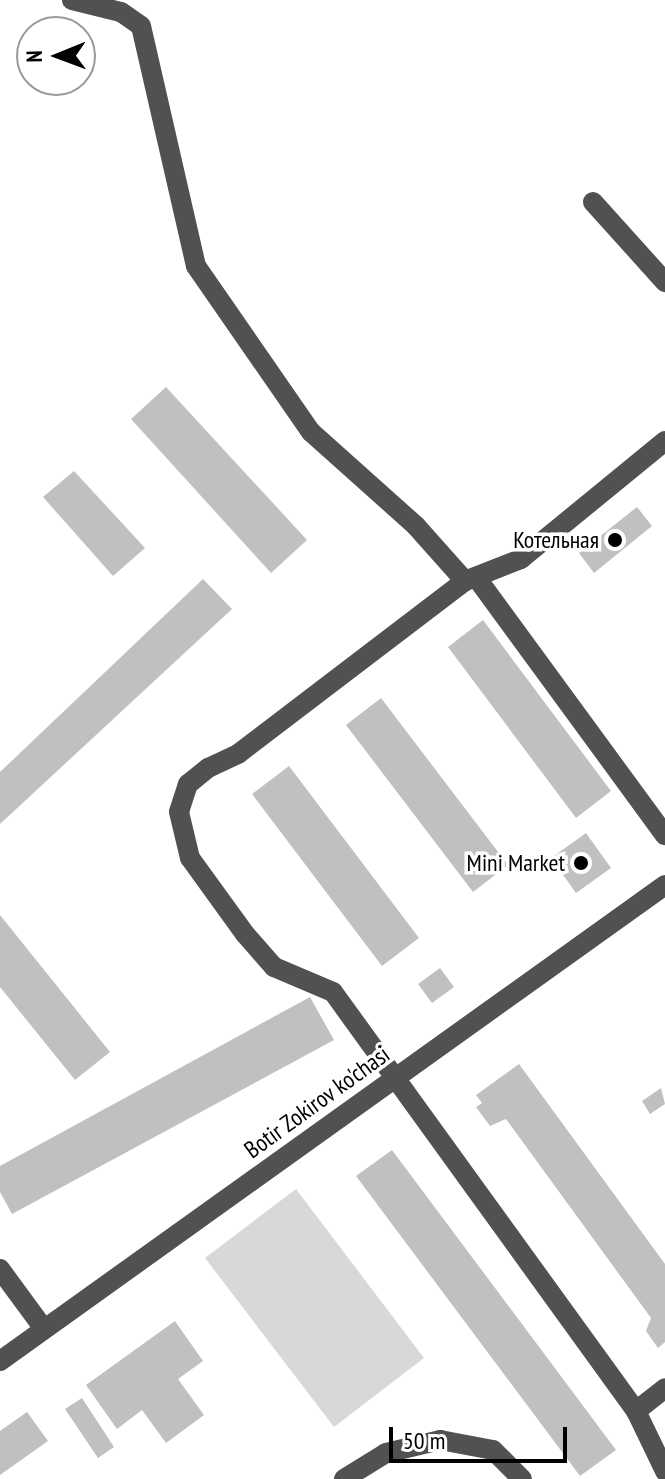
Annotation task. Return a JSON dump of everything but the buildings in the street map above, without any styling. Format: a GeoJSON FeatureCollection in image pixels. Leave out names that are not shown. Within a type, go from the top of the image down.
{"type":"FeatureCollection","features":[{"type":"Feature","properties":{"kind":"street"},"geometry":{"type":"LineString","coordinates":[[72,0],[121,12],[141,26],[196,266],[311,432],[470,579],[665,835]]}},
{"type":"Feature","properties":{"kind":"street"},"geometry":{"type":"LineString","coordinates":[[593,202],[665,282]]}},
{"type":"Feature","properties":{"kind":"street"},"geometry":{"type":"LineString","coordinates":[[655,1479],[665,1471],[636,1411],[333,992],[274,967],[245,934],[190,858],[179,812],[188,784],[208,768],[238,754],[470,579],[521,559],[665,441]]}},
{"type":"Feature","properties":{"kind":"street","name":"Botir Zokirov ko'chasi"},"geometry":{"type":"LineString","coordinates":[[0,1361],[665,885]]}},
{"type":"Feature","properties":{"kind":"street"},"geometry":{"type":"LineString","coordinates":[[0,1269],[44,1329]]}},
{"type":"Feature","properties":{"kind":"street"},"geometry":{"type":"LineString","coordinates":[[636,1411],[665,1388]]}},
{"type":"Feature","properties":{"kind":"street"},"geometry":{"type":"LineString","coordinates":[[344,1479],[386,1453],[440,1440],[493,1450],[522,1479]]}},
{"type":"Feature","properties":{"kind":"shaded area"},"geometry":{"type":"Polygon","coordinates":[[[296,1189],[424,1358],[334,1427],[205,1258],[296,1189]]]}},
{"type":"Feature","properties":{"kind":"place","name":"Котельная"},"geometry":{"type":"Point","coordinates":[615,540]}},
{"type":"Feature","properties":{"kind":"place","name":"Mini Market"},"geometry":{"type":"Point","coordinates":[581,863]}}]}
